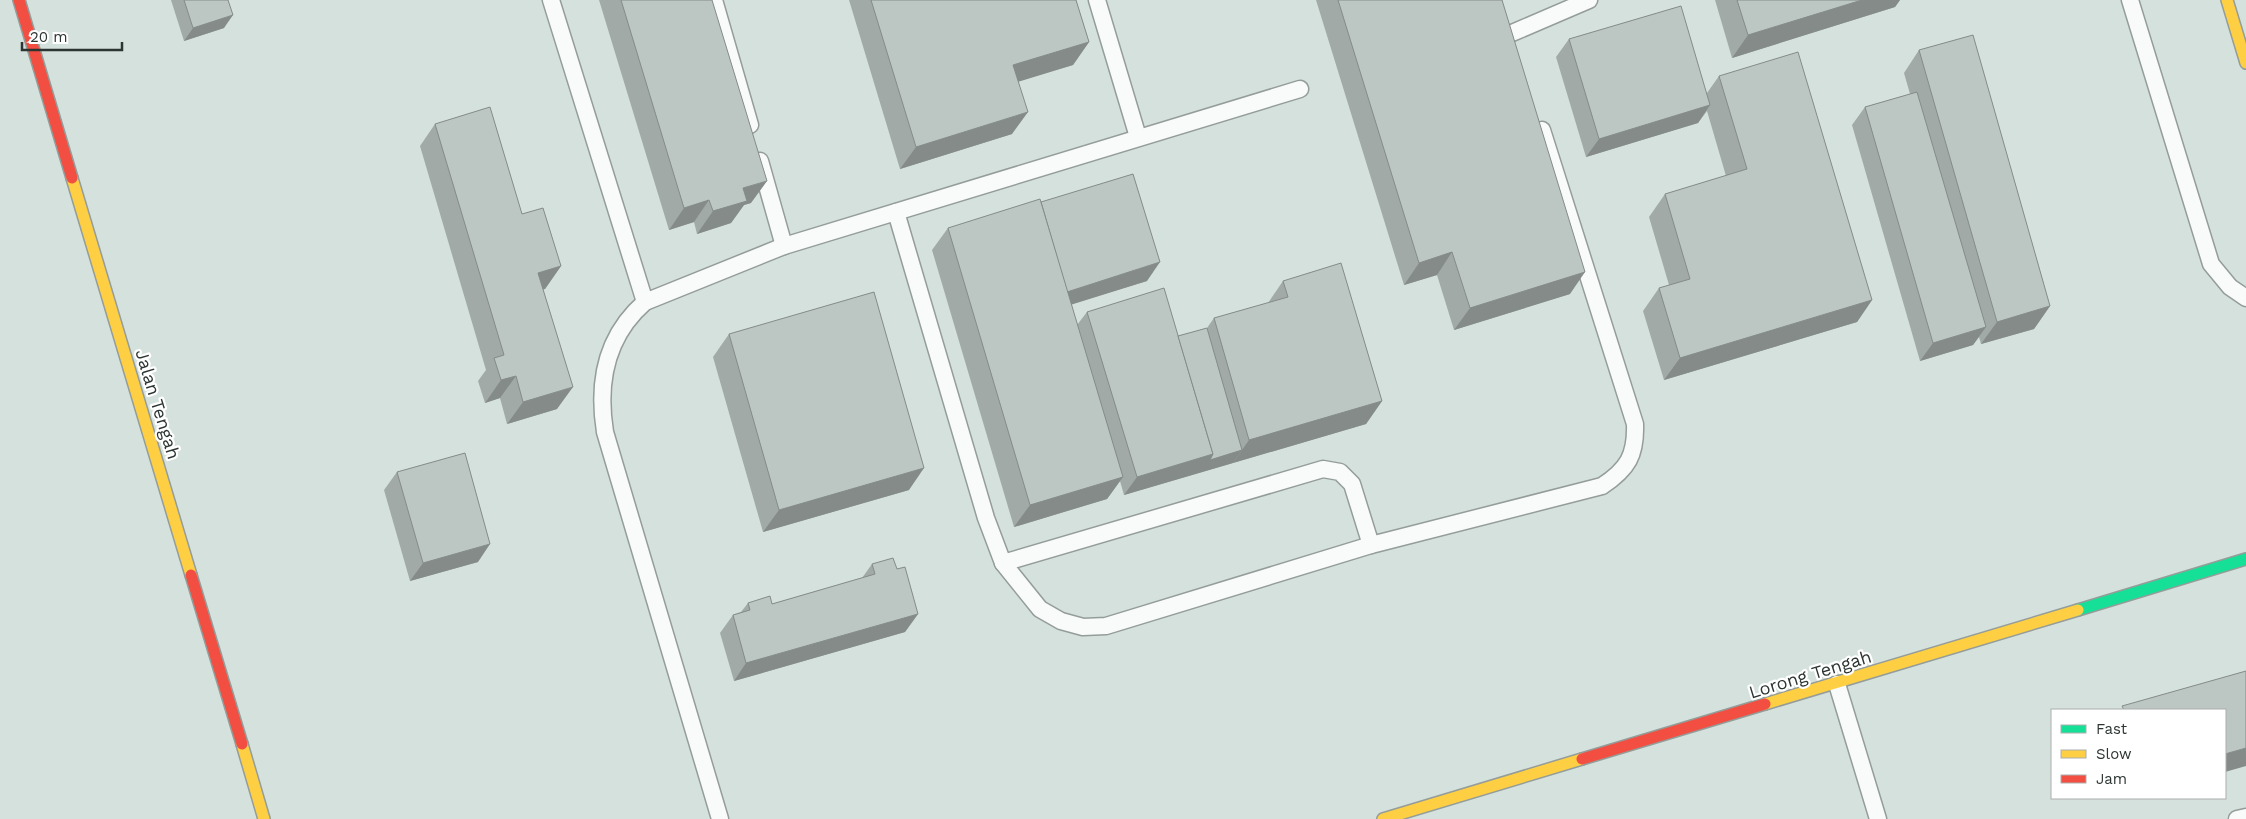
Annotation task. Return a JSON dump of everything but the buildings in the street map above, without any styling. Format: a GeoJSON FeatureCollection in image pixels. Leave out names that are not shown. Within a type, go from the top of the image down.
{"type":"FeatureCollection","features":[{"type":"Feature","properties":{"kind":"street","name":"Jalan Tengah"},"geometry":{"type":"LineString","coordinates":[[19,0],[264,819]]}},
{"type":"Feature","properties":{"kind":"street"},"geometry":{"type":"LineString","coordinates":[[2227,0],[2246,63]]}},
{"type":"Feature","properties":{"kind":"street","name":"Lorong Tengah"},"geometry":{"type":"LineString","coordinates":[[1383,819],[2246,560]]}},
{"type":"Feature","properties":{"kind":"lane"},"geometry":{"type":"LineString","coordinates":[[551,0],[646,302]]}},
{"type":"Feature","properties":{"kind":"lane"},"geometry":{"type":"LineString","coordinates":[[714,0],[784,246]]}},
{"type":"Feature","properties":{"kind":"lane"},"geometry":{"type":"LineString","coordinates":[[1097,0],[1138,137]]}},
{"type":"Feature","properties":{"kind":"lane"},"geometry":{"type":"LineString","coordinates":[[1512,33],[1589,0]]}},
{"type":"Feature","properties":{"kind":"lane"},"geometry":{"type":"LineString","coordinates":[[2130,0],[2211,264],[2230,287],[2246,298]]}},
{"type":"Feature","properties":{"kind":"lane"},"geometry":{"type":"LineString","coordinates":[[1506,16],[1517,50]]}},
{"type":"Feature","properties":{"kind":"lane"},"geometry":{"type":"LineString","coordinates":[[720,819],[610,452],[603,418],[604,384],[608,358],[618,331],[633,313],[646,302],[784,246],[1300,89]]}},
{"type":"Feature","properties":{"kind":"lane"},"geometry":{"type":"LineString","coordinates":[[896,212],[986,518],[1003,563],[1040,609],[1060,621],[1083,627],[1106,626],[1371,544],[1602,486],[1618,476],[1629,461],[1636,443],[1635,424],[1538,118]]}},
{"type":"Feature","properties":{"kind":"lane"},"geometry":{"type":"LineString","coordinates":[[1003,563],[1323,469],[1340,472],[1352,484],[1371,544]]}},
{"type":"Feature","properties":{"kind":"lane"},"geometry":{"type":"LineString","coordinates":[[1837,684],[1878,819]]}},
{"type":"Feature","properties":{"kind":"lane"},"geometry":{"type":"LineString","coordinates":[[2237,819],[2246,817]]}},
{"type":"Feature","properties":{"kind":"traffic: fast"},"geometry":{"type":"LineString","coordinates":[[2078,610],[2246,559]]}},
{"type":"Feature","properties":{"kind":"traffic: slow"},"geometry":{"type":"LineString","coordinates":[[2227,0],[2246,63]]}},
{"type":"Feature","properties":{"kind":"traffic: slow"},"geometry":{"type":"LineString","coordinates":[[72,178],[191,575]]}},
{"type":"Feature","properties":{"kind":"traffic: slow"},"geometry":{"type":"LineString","coordinates":[[1765,704],[2078,610]]}},
{"type":"Feature","properties":{"kind":"traffic: slow"},"geometry":{"type":"LineString","coordinates":[[242,744],[264,819]]}},
{"type":"Feature","properties":{"kind":"traffic: slow"},"geometry":{"type":"LineString","coordinates":[[1383,819],[1582,759]]}},
{"type":"Feature","properties":{"kind":"traffic: jam"},"geometry":{"type":"LineString","coordinates":[[19,0],[72,178]]}},
{"type":"Feature","properties":{"kind":"traffic: jam"},"geometry":{"type":"LineString","coordinates":[[191,575],[242,744]]}},
{"type":"Feature","properties":{"kind":"traffic: jam"},"geometry":{"type":"LineString","coordinates":[[1582,759],[1765,704]]}}]}
